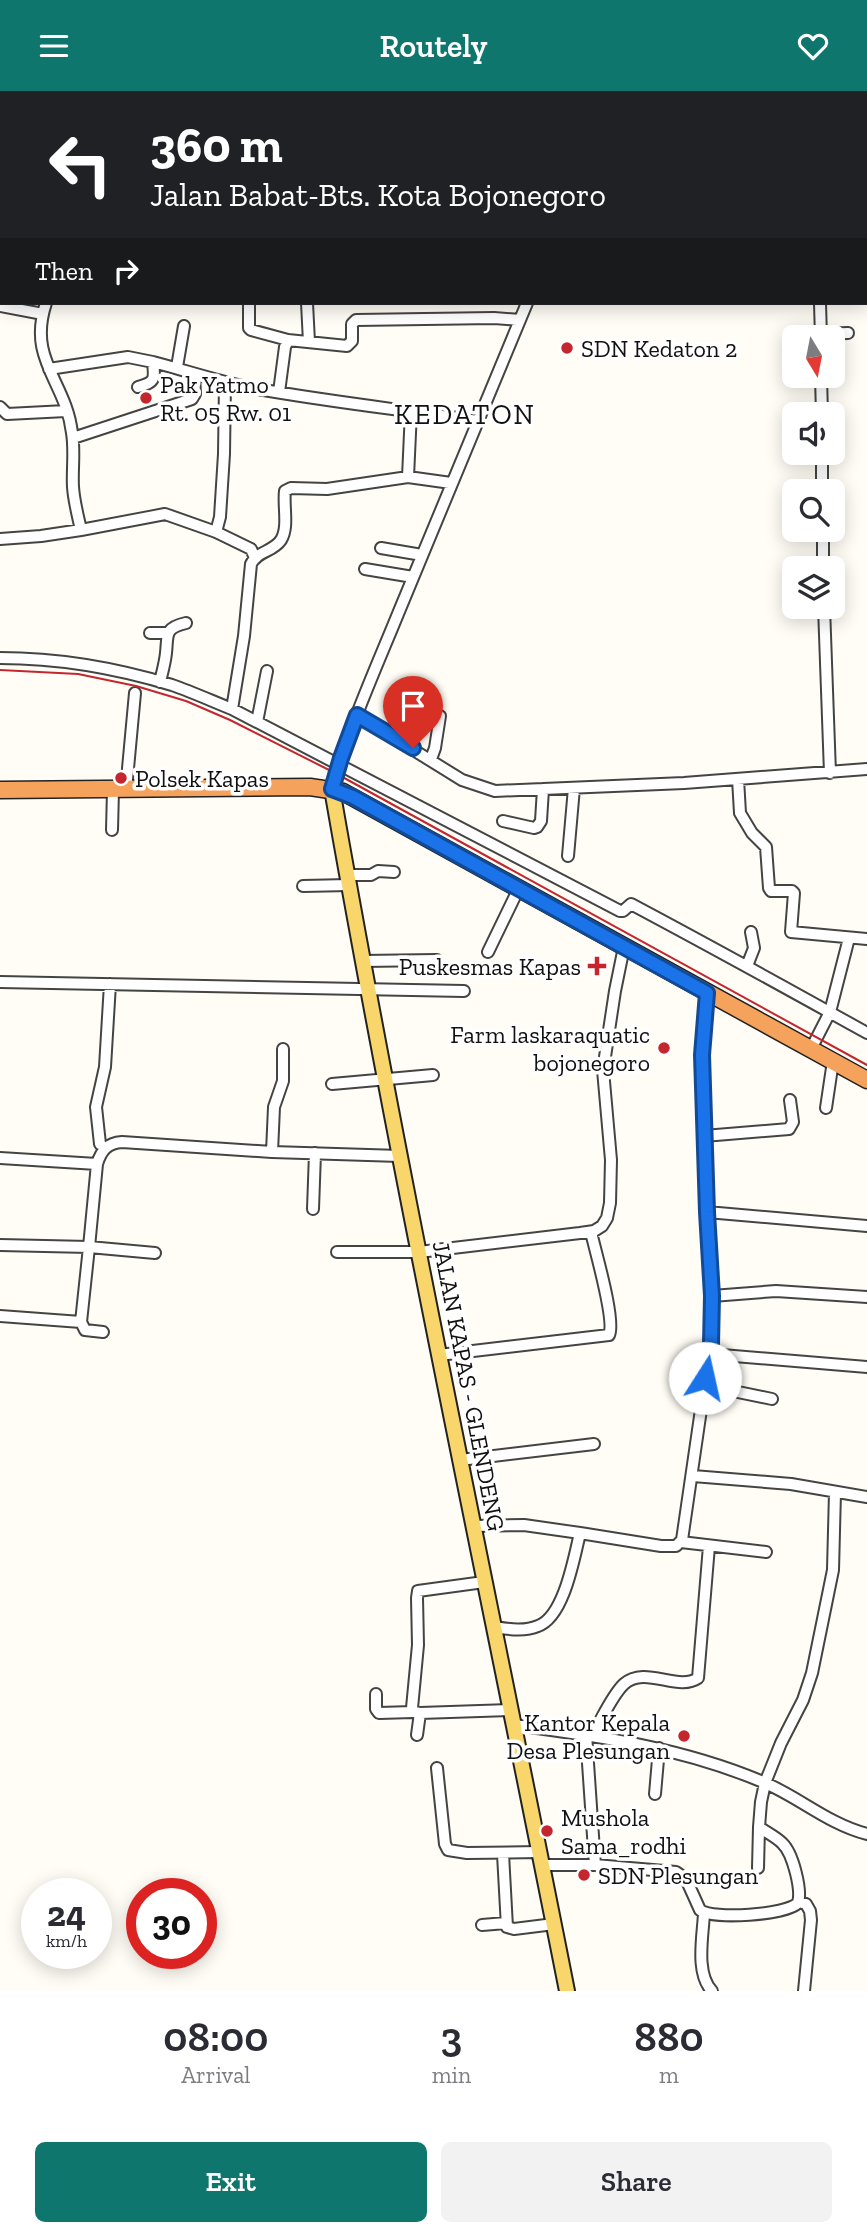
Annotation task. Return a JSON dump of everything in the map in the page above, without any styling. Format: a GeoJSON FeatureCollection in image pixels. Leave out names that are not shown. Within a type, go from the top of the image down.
{"type":"FeatureCollection","features":[{"type":"Feature","properties":{"kind":"highway"},"geometry":{"type":"LineString","coordinates":[[0,790],[332,789],[353,797],[867,1080]]}},
{"type":"Feature","properties":{"kind":"main road","name":"JALAN KAPAS - GLENDENG"},"geometry":{"type":"LineString","coordinates":[[332,789],[400,1156],[567,1991]]}},
{"type":"Feature","properties":{"kind":"street"},"geometry":{"type":"LineString","coordinates":[[249,305],[251,330],[288,339],[347,346],[352,341],[352,324],[356,320],[520,320]]}},
{"type":"Feature","properties":{"kind":"street"},"geometry":{"type":"LineString","coordinates":[[307,305],[309,342]]}},
{"type":"Feature","properties":{"kind":"street"},"geometry":{"type":"LineString","coordinates":[[332,789],[357,715],[526,305]]}},
{"type":"Feature","properties":{"kind":"street"},"geometry":{"type":"LineString","coordinates":[[820,305],[821,325]]}},
{"type":"Feature","properties":{"kind":"street"},"geometry":{"type":"LineString","coordinates":[[0,306],[45,308],[40,329],[41,348],[66,411],[73,438],[73,489],[81,530]]}},
{"type":"Feature","properties":{"kind":"street"},"geometry":{"type":"LineString","coordinates":[[177,367],[184,326]]}},
{"type":"Feature","properties":{"kind":"street"},"geometry":{"type":"LineString","coordinates":[[279,392],[288,339]]}},
{"type":"Feature","properties":{"kind":"street"},"geometry":{"type":"LineString","coordinates":[[50,369],[128,357],[177,367],[225,382],[279,392],[478,421]]}},
{"type":"Feature","properties":{"kind":"street"},"geometry":{"type":"LineString","coordinates":[[138,387],[151,383],[154,379],[153,362]]}},
{"type":"Feature","properties":{"kind":"street"},"geometry":{"type":"LineString","coordinates":[[73,438],[192,399],[195,394],[194,374]]}},
{"type":"Feature","properties":{"kind":"street"},"geometry":{"type":"LineString","coordinates":[[216,532],[220,517],[224,454],[225,382]]}},
{"type":"Feature","properties":{"kind":"street"},"geometry":{"type":"LineString","coordinates":[[0,408],[7,414],[66,411]]}},
{"type":"Feature","properties":{"kind":"street"},"geometry":{"type":"LineString","coordinates":[[408,477],[411,411]]}},
{"type":"Feature","properties":{"kind":"street"},"geometry":{"type":"LineString","coordinates":[[232,709],[244,636],[251,564],[255,558],[282,539],[284,495],[288,488],[327,489],[408,477],[451,483]]}},
{"type":"Feature","properties":{"kind":"street"},"geometry":{"type":"LineString","coordinates":[[0,539],[81,530],[165,514],[216,532],[251,549],[255,558]]}},
{"type":"Feature","properties":{"kind":"street"},"geometry":{"type":"LineString","coordinates":[[381,548],[422,555]]}},
{"type":"Feature","properties":{"kind":"street"},"geometry":{"type":"LineString","coordinates":[[365,569],[413,577]]}},
{"type":"Feature","properties":{"kind":"street"},"geometry":{"type":"LineString","coordinates":[[824,619],[830,773]]}},
{"type":"Feature","properties":{"kind":"street"},"geometry":{"type":"LineString","coordinates":[[160,682],[168,633],[173,627],[186,623]]}},
{"type":"Feature","properties":{"kind":"street"},"geometry":{"type":"LineString","coordinates":[[150,633],[168,633]]}},
{"type":"Feature","properties":{"kind":"street"},"geometry":{"type":"LineString","coordinates":[[0,658],[63,660],[160,682],[232,709],[620,911],[631,904],[747,965],[867,1033]]}},
{"type":"Feature","properties":{"kind":"street"},"geometry":{"type":"LineString","coordinates":[[257,722],[267,671]]}},
{"type":"Feature","properties":{"kind":"street"},"geometry":{"type":"LineString","coordinates":[[112,830],[135,693]]}},
{"type":"Feature","properties":{"kind":"street"},"geometry":{"type":"LineString","coordinates":[[357,715],[462,780],[495,791],[738,779],[867,769]]}},
{"type":"Feature","properties":{"kind":"street"},"geometry":{"type":"LineString","coordinates":[[431,759],[440,716]]}},
{"type":"Feature","properties":{"kind":"street"},"geometry":{"type":"LineString","coordinates":[[738,779],[740,813],[752,833],[766,847],[769,888],[772,891],[794,894],[791,932],[867,939]]}},
{"type":"Feature","properties":{"kind":"street"},"geometry":{"type":"LineString","coordinates":[[568,856],[575,788]]}},
{"type":"Feature","properties":{"kind":"street"},"geometry":{"type":"LineString","coordinates":[[503,821],[537,827],[541,821],[543,789]]}},
{"type":"Feature","properties":{"kind":"street"},"geometry":{"type":"LineString","coordinates":[[303,886],[348,880],[378,871],[394,872]]}},
{"type":"Feature","properties":{"kind":"street"},"geometry":{"type":"LineString","coordinates":[[488,952],[518,890]]}},
{"type":"Feature","properties":{"kind":"street"},"geometry":{"type":"LineString","coordinates":[[747,965],[754,948],[751,932]]}},
{"type":"Feature","properties":{"kind":"street"},"geometry":{"type":"LineString","coordinates":[[811,1049],[830,1012],[849,938]]}},
{"type":"Feature","properties":{"kind":"street"},"geometry":{"type":"LineString","coordinates":[[337,1252],[419,1252],[591,1232],[604,1224],[610,1203],[611,1152],[603,1070],[624,947]]}},
{"type":"Feature","properties":{"kind":"street"},"geometry":{"type":"LineString","coordinates":[[362,961],[437,960]]}},
{"type":"Feature","properties":{"kind":"street"},"geometry":{"type":"LineString","coordinates":[[0,982],[464,991]]}},
{"type":"Feature","properties":{"kind":"street"},"geometry":{"type":"LineString","coordinates":[[103,1332],[85,1330],[81,1322],[100,1143],[96,1107],[104,1075],[110,984]]}},
{"type":"Feature","properties":{"kind":"street"},"geometry":{"type":"LineString","coordinates":[[473,1526],[523,1525],[661,1546],[676,1546],[681,1542],[710,1354],[712,1296],[702,1055],[707,993]]}},
{"type":"Feature","properties":{"kind":"street"},"geometry":{"type":"LineString","coordinates":[[272,1152],[274,1107],[283,1081],[283,1049]]}},
{"type":"Feature","properties":{"kind":"street"},"geometry":{"type":"LineString","coordinates":[[826,1108],[833,1061]]}},
{"type":"Feature","properties":{"kind":"street"},"geometry":{"type":"LineString","coordinates":[[332,1084],[433,1075]]}},
{"type":"Feature","properties":{"kind":"street"},"geometry":{"type":"LineString","coordinates":[[704,1136],[789,1129],[793,1122],[789,1100]]}},
{"type":"Feature","properties":{"kind":"street"},"geometry":{"type":"LineString","coordinates":[[100,1143],[105,1141],[272,1152],[400,1156]]}},
{"type":"Feature","properties":{"kind":"street"},"geometry":{"type":"LineString","coordinates":[[98,1161],[103,1150],[113,1143]]}},
{"type":"Feature","properties":{"kind":"street"},"geometry":{"type":"LineString","coordinates":[[313,1209],[315,1153]]}},
{"type":"Feature","properties":{"kind":"street"},"geometry":{"type":"LineString","coordinates":[[0,1158],[98,1161]]}},
{"type":"Feature","properties":{"kind":"street"},"geometry":{"type":"LineString","coordinates":[[707,1212],[867,1226]]}},
{"type":"Feature","properties":{"kind":"street"},"geometry":{"type":"LineString","coordinates":[[439,1355],[609,1335],[612,1328],[609,1308],[591,1232]]}},
{"type":"Feature","properties":{"kind":"street"},"geometry":{"type":"LineString","coordinates":[[0,1245],[155,1253]]}},
{"type":"Feature","properties":{"kind":"street"},"geometry":{"type":"LineString","coordinates":[[712,1296],[776,1291],[867,1297]]}},
{"type":"Feature","properties":{"kind":"street"},"geometry":{"type":"LineString","coordinates":[[0,1316],[81,1322]]}},
{"type":"Feature","properties":{"kind":"street"},"geometry":{"type":"LineString","coordinates":[[710,1354],[867,1367]]}},
{"type":"Feature","properties":{"kind":"street"},"geometry":{"type":"LineString","coordinates":[[704,1385],[772,1399]]}},
{"type":"Feature","properties":{"kind":"street"},"geometry":{"type":"LineString","coordinates":[[460,1460],[594,1444]]}},
{"type":"Feature","properties":{"kind":"street"},"geometry":{"type":"LineString","coordinates":[[693,1476],[757,1481],[867,1497]]}},
{"type":"Feature","properties":{"kind":"street"},"geometry":{"type":"LineString","coordinates":[[758,1868],[761,1802],[765,1783],[781,1743],[803,1700],[812,1673],[834,1570],[835,1492]]}},
{"type":"Feature","properties":{"kind":"street"},"geometry":{"type":"LineString","coordinates":[[494,1627],[524,1629],[540,1626],[547,1621],[564,1591],[580,1534]]}},
{"type":"Feature","properties":{"kind":"street"},"geometry":{"type":"LineString","coordinates":[[681,1542],[766,1552]]}},
{"type":"Feature","properties":{"kind":"street"},"geometry":{"type":"LineString","coordinates":[[595,1865],[589,1735],[621,1688],[630,1680],[652,1678],[690,1682],[698,1678],[709,1546]]}},
{"type":"Feature","properties":{"kind":"street"},"geometry":{"type":"LineString","coordinates":[[417,1735],[417,1712],[411,1701],[418,1645],[418,1591],[484,1582]]}},
{"type":"Feature","properties":{"kind":"street"},"geometry":{"type":"LineString","coordinates":[[376,1694],[376,1709],[380,1713],[417,1712],[512,1718],[659,1748],[713,1763],[765,1783],[836,1823],[867,1835]]}},
{"type":"Feature","properties":{"kind":"street"},"geometry":{"type":"LineString","coordinates":[[655,1794],[659,1748]]}},
{"type":"Feature","properties":{"kind":"street"},"geometry":{"type":"LineString","coordinates":[[437,1768],[447,1849],[454,1853],[503,1854],[680,1873],[688,1883],[698,1907],[704,1913],[715,1915],[774,1912],[791,1909],[799,1902]]}},
{"type":"Feature","properties":{"kind":"street"},"geometry":{"type":"LineString","coordinates":[[759,1827],[787,1849],[797,1881],[799,1902]]}},
{"type":"Feature","properties":{"kind":"street"},"geometry":{"type":"LineString","coordinates":[[503,1854],[506,1923],[509,1928],[554,1924]]}},
{"type":"Feature","properties":{"kind":"street"},"geometry":{"type":"LineString","coordinates":[[799,1902],[808,1907],[811,1916],[804,1991]]}},
{"type":"Feature","properties":{"kind":"street"},"geometry":{"type":"LineString","coordinates":[[704,1913],[703,1969],[706,1984],[712,1991]]}},
{"type":"Feature","properties":{"kind":"street"},"geometry":{"type":"LineString","coordinates":[[482,1925],[506,1923]]}},
{"type":"Feature","properties":{"kind":"railway"},"geometry":{"type":"LineString","coordinates":[[0,670],[78,674],[136,686],[186,701],[230,720],[337,774],[867,1065]]}},
{"type":"Feature","properties":{"kind":"place","name":"SDN Kedaton 2"},"geometry":{"type":"Point","coordinates":[567,348]}},
{"type":"Feature","properties":{"kind":"place","name":"Pak Yatmo Rt. 05 Rw. 01"},"geometry":{"type":"Point","coordinates":[146,398]}},
{"type":"Feature","properties":{"kind":"place","name":"Polsek Kapas"},"geometry":{"type":"Point","coordinates":[121,778]}},
{"type":"Feature","properties":{"kind":"place","name":"Puskesmas Kapas"},"geometry":{"type":"Point","coordinates":[597,966]}},
{"type":"Feature","properties":{"kind":"place","name":"Farm laskaraquatic bojonegoro"},"geometry":{"type":"Point","coordinates":[664,1048]}},
{"type":"Feature","properties":{"kind":"place","name":"Kantor Kepala Desa Plesungan"},"geometry":{"type":"Point","coordinates":[684,1736]}},
{"type":"Feature","properties":{"kind":"place","name":"Mushola Sama_rodhi"},"geometry":{"type":"Point","coordinates":[547,1831]}},
{"type":"Feature","properties":{"kind":"place","name":"SDN Plesungan"},"geometry":{"type":"Point","coordinates":[584,1875]}},
{"type":"Feature","properties":{"kind":"district","name":"KEDATON"},"geometry":{"type":"Point","coordinates":[465,414]}},
{"type":"Feature","properties":{"kind":"route"},"geometry":{"type":"LineString","coordinates":[[413,748],[357,715],[332,789],[353,797],[707,993],[702,1055],[712,1296],[711,1344],[705,1378]]}}]}
